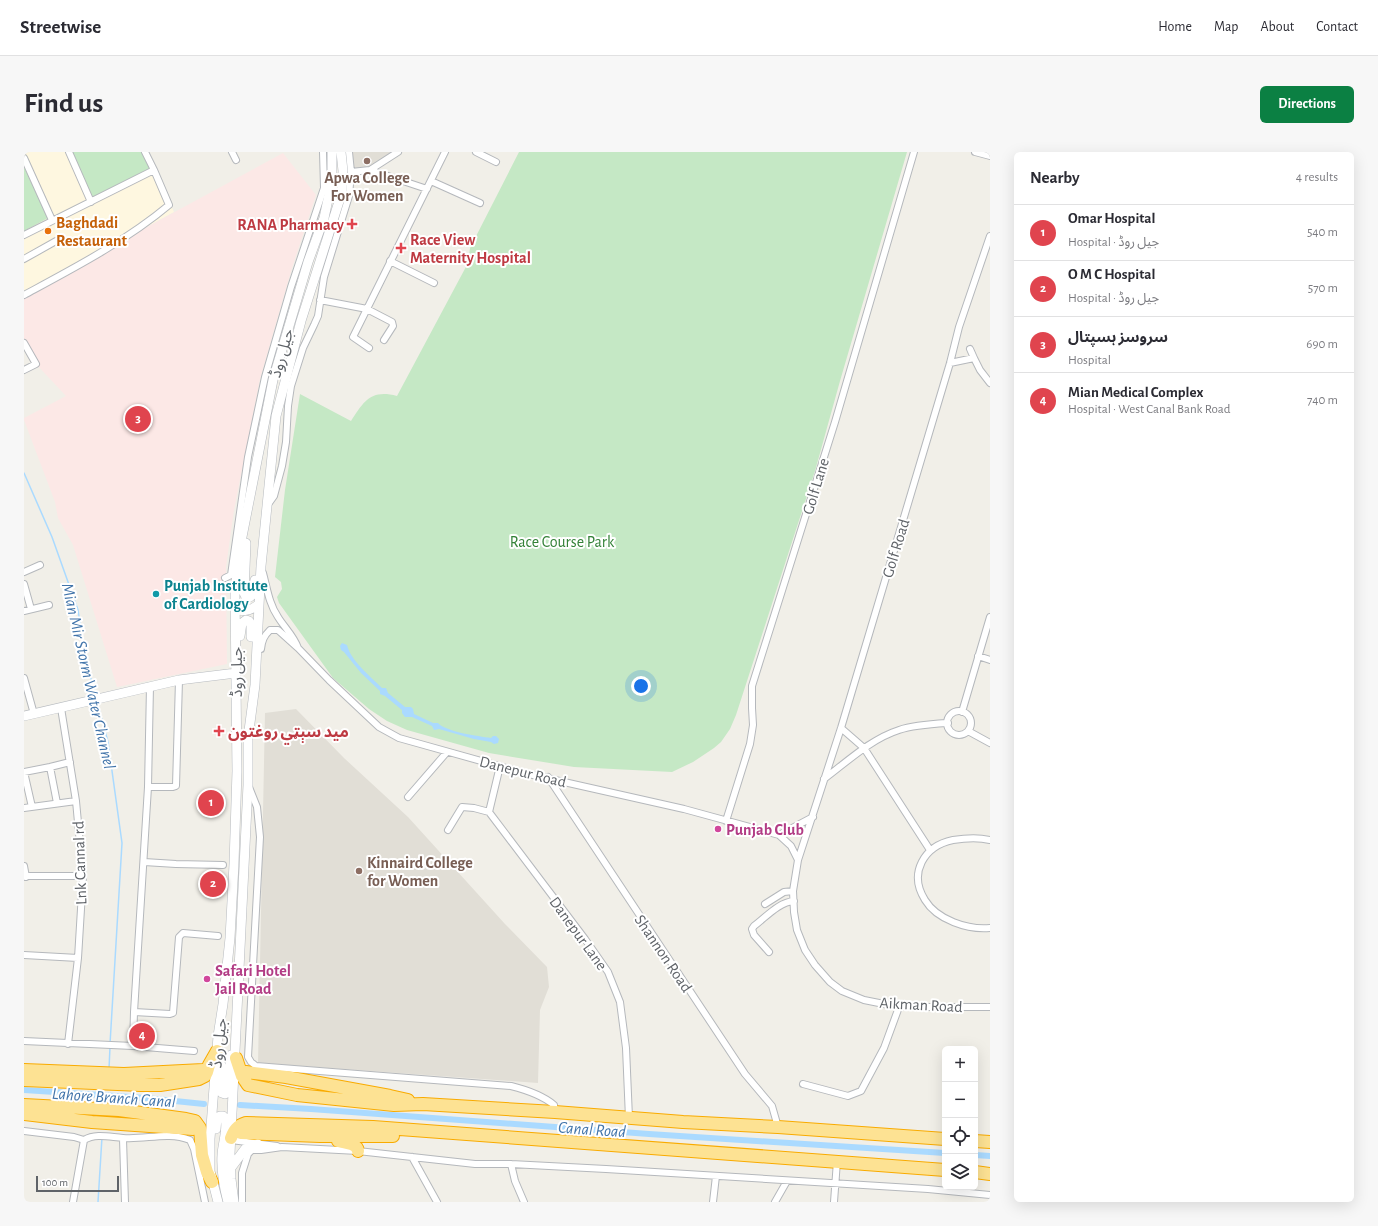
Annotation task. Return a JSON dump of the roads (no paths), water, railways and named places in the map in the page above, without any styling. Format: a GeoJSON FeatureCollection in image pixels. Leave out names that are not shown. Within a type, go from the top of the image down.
{"type":"FeatureCollection","features":[{"type":"Feature","properties":{"kind":"highway"},"geometry":{"type":"LineString","coordinates":[[24,1080],[141,1085],[160,1085],[199,1080],[205,1076],[217,1051]]}},
{"type":"Feature","properties":{"kind":"highway"},"geometry":{"type":"LineString","coordinates":[[236,1058],[246,1083],[251,1086],[297,1096],[394,1105],[423,1104],[555,1112],[942,1139]]}},
{"type":"Feature","properties":{"kind":"highway"},"geometry":{"type":"LineString","coordinates":[[24,1070],[124,1074],[203,1070]]}},
{"type":"Feature","properties":{"kind":"highway"},"geometry":{"type":"LineString","coordinates":[[246,1072],[286,1077],[390,1096],[423,1104]]}},
{"type":"Feature","properties":{"kind":"highway"},"geometry":{"type":"LineString","coordinates":[[24,1105],[119,1110],[195,1121],[200,1128],[202,1155],[207,1172],[211,1176]]}},
{"type":"Feature","properties":{"kind":"highway"},"geometry":{"type":"LineString","coordinates":[[24,1114],[120,1124],[191,1134]]}},
{"type":"Feature","properties":{"kind":"highway"},"geometry":{"type":"LineString","coordinates":[[464,1135],[234,1137],[234,1130],[240,1125],[246,1123],[373,1127],[942,1170]]}},
{"type":"Feature","properties":{"kind":"highway"},"geometry":{"type":"LineString","coordinates":[[320,1136],[355,1145],[358,1148],[358,1151]]}},
{"type":"Feature","properties":{"kind":"highway"},"geometry":{"type":"LineString","coordinates":[[978,1141],[990,1142]]}},
{"type":"Feature","properties":{"kind":"highway"},"geometry":{"type":"LineString","coordinates":[[978,1172],[990,1174]]}},
{"type":"Feature","properties":{"kind":"main road","name":"جیل روڈ"},"geometry":{"type":"LineString","coordinates":[[218,1202],[211,1176],[211,1121],[218,1036],[230,938],[236,809],[235,607],[239,552],[273,380],[325,211],[330,190],[332,175],[332,152]]}},
{"type":"Feature","properties":{"kind":"main road","name":"جیل روڈ"},"geometry":{"type":"LineString","coordinates":[[234,1202],[230,1169],[234,1137],[237,1028],[248,785],[248,738],[254,685],[258,605],[266,507],[276,416],[310,292],[342,192],[343,171],[341,152]]}},
{"type":"Feature","properties":{"kind":"main road"},"geometry":{"type":"LineString","coordinates":[[247,515],[244,593],[246,597],[251,597],[253,593],[264,527]]}},
{"type":"Feature","properties":{"kind":"main road"},"geometry":{"type":"LineString","coordinates":[[235,607],[248,611],[258,605]]}},
{"type":"Feature","properties":{"kind":"main road"},"geometry":{"type":"LineString","coordinates":[[24,716],[179,680],[236,673],[242,624],[246,620],[249,621],[251,625],[248,691],[248,738]]}},
{"type":"Feature","properties":{"kind":"main road"},"geometry":{"type":"LineString","coordinates":[[223,1004],[224,1033],[220,1091],[223,1094],[227,1091],[233,1039],[237,1028]]}},
{"type":"Feature","properties":{"kind":"main road"},"geometry":{"type":"LineString","coordinates":[[211,1176],[215,1152],[217,1118],[223,1116],[226,1121],[222,1155],[223,1176],[228,1202]]}},
{"type":"Feature","properties":{"kind":"main road"},"geometry":{"type":"LineString","coordinates":[[230,1169],[245,1149],[258,1144]]}},
{"type":"Feature","properties":{"kind":"street"},"geometry":{"type":"LineString","coordinates":[[69,152],[91,202]]}},
{"type":"Feature","properties":{"kind":"street"},"geometry":{"type":"LineString","coordinates":[[24,294],[78,266],[153,218],[169,205],[145,152]]}},
{"type":"Feature","properties":{"kind":"street"},"geometry":{"type":"LineString","coordinates":[[232,152],[236,160]]}},
{"type":"Feature","properties":{"kind":"street"},"geometry":{"type":"LineString","coordinates":[[225,578],[231,575],[248,457],[265,376],[293,280],[324,188],[323,152]]}},
{"type":"Feature","properties":{"kind":"street"},"geometry":{"type":"LineString","coordinates":[[266,507],[274,496],[282,466],[286,442],[288,406],[291,386],[303,348],[314,325],[321,298],[324,277],[349,196],[351,172],[349,152]]}},
{"type":"Feature","properties":{"kind":"street"},"geometry":{"type":"LineString","coordinates":[[370,170],[398,152]]}},
{"type":"Feature","properties":{"kind":"street"},"geometry":{"type":"LineString","coordinates":[[369,348],[353,338],[445,152]]}},
{"type":"Feature","properties":{"kind":"street"},"geometry":{"type":"LineString","coordinates":[[476,152],[496,162]]}},
{"type":"Feature","properties":{"kind":"street","name":"Golf Lane"},"geometry":{"type":"LineString","coordinates":[[726,821],[750,744],[753,725],[752,686],[834,422],[914,152]]}},
{"type":"Feature","properties":{"kind":"street"},"geometry":{"type":"LineString","coordinates":[[976,152],[990,156]]}},
{"type":"Feature","properties":{"kind":"street"},"geometry":{"type":"LineString","coordinates":[[24,158],[52,220]]}},
{"type":"Feature","properties":{"kind":"street"},"geometry":{"type":"LineString","coordinates":[[24,235],[154,170]]}},
{"type":"Feature","properties":{"kind":"street"},"geometry":{"type":"LineString","coordinates":[[351,172],[370,170],[427,189]]}},
{"type":"Feature","properties":{"kind":"street"},"geometry":{"type":"LineString","coordinates":[[431,181],[480,203]]}},
{"type":"Feature","properties":{"kind":"street","name":"Golf Road"},"geometry":{"type":"LineString","coordinates":[[798,860],[841,728],[950,363],[959,327],[990,236]]}},
{"type":"Feature","properties":{"kind":"street"},"geometry":{"type":"LineString","coordinates":[[24,259],[56,241]]}},
{"type":"Feature","properties":{"kind":"street"},"geometry":{"type":"LineString","coordinates":[[390,261],[434,283]]}},
{"type":"Feature","properties":{"kind":"street"},"geometry":{"type":"LineString","coordinates":[[310,292],[321,298],[367,309],[393,324],[384,340]]}},
{"type":"Feature","properties":{"kind":"street"},"geometry":{"type":"LineString","coordinates":[[24,343],[36,364],[24,370]]}},
{"type":"Feature","properties":{"kind":"street"},"geometry":{"type":"LineString","coordinates":[[970,349],[980,370],[990,383]]}},
{"type":"Feature","properties":{"kind":"street"},"geometry":{"type":"LineString","coordinates":[[950,363],[974,358]]}},
{"type":"Feature","properties":{"kind":"street"},"geometry":{"type":"LineString","coordinates":[[24,572],[40,565]]}},
{"type":"Feature","properties":{"kind":"street","name":"Danepur Road"},"geometry":{"type":"LineString","coordinates":[[261,566],[270,603],[277,616],[296,641],[298,648]]}},
{"type":"Feature","properties":{"kind":"street"},"geometry":{"type":"LineString","coordinates":[[24,584],[31,609]]}},
{"type":"Feature","properties":{"kind":"street"},"geometry":{"type":"LineString","coordinates":[[24,611],[49,605]]}},
{"type":"Feature","properties":{"kind":"street"},"geometry":{"type":"LineString","coordinates":[[962,712],[990,617]]}},
{"type":"Feature","properties":{"kind":"street","name":"Danepur Road"},"geometry":{"type":"LineString","coordinates":[[254,685],[262,641],[265,634],[270,630],[278,630],[379,727],[399,738],[500,766],[684,809],[779,835]]}},
{"type":"Feature","properties":{"kind":"street"},"geometry":{"type":"LineString","coordinates":[[978,656],[990,660]]}},
{"type":"Feature","properties":{"kind":"street"},"geometry":{"type":"LineString","coordinates":[[24,678],[34,714]]}},
{"type":"Feature","properties":{"kind":"street"},"geometry":{"type":"LineString","coordinates":[[148,787],[176,786],[179,680]]}},
{"type":"Feature","properties":{"kind":"street"},"geometry":{"type":"LineString","coordinates":[[133,1046],[148,787],[150,686]]}},
{"type":"Feature","properties":{"kind":"street","name":"Lnk Cannal rd"},"geometry":{"type":"LineString","coordinates":[[61,708],[76,801],[83,876],[78,958],[68,1044]]}},
{"type":"Feature","properties":{"kind":"street"},"geometry":{"type":"LineString","coordinates":[[962,712],[969,716],[971,722],[968,731],[961,735],[957,735],[950,730],[948,723],[950,716],[954,713],[962,712]]}},
{"type":"Feature","properties":{"kind":"street"},"geometry":{"type":"LineString","coordinates":[[824,779],[864,748],[884,736],[900,730],[948,723]]}},
{"type":"Feature","properties":{"kind":"street"},"geometry":{"type":"LineString","coordinates":[[841,728],[864,748],[930,850]]}},
{"type":"Feature","properties":{"kind":"street"},"geometry":{"type":"LineString","coordinates":[[968,731],[990,743]]}},
{"type":"Feature","properties":{"kind":"street"},"geometry":{"type":"LineString","coordinates":[[408,797],[447,752]]}},
{"type":"Feature","properties":{"kind":"street"},"geometry":{"type":"LineString","coordinates":[[32,807],[24,772],[70,762]]}},
{"type":"Feature","properties":{"kind":"street"},"geometry":{"type":"LineString","coordinates":[[448,830],[462,806],[489,812],[500,766]]}},
{"type":"Feature","properties":{"kind":"street"},"geometry":{"type":"LineString","coordinates":[[50,767],[57,803]]}},
{"type":"Feature","properties":{"kind":"street","name":"Shannon Road"},"geometry":{"type":"LineString","coordinates":[[548,778],[740,1068],[772,1106],[778,1127]]}},
{"type":"Feature","properties":{"kind":"street"},"geometry":{"type":"LineString","coordinates":[[248,785],[257,807],[260,837],[248,1057],[250,1062],[256,1066],[511,1086],[544,1098],[554,1106],[555,1112]]}},
{"type":"Feature","properties":{"kind":"street"},"geometry":{"type":"LineString","coordinates":[[24,808],[76,801]]}},
{"type":"Feature","properties":{"kind":"street","name":"Danepur Lane"},"geometry":{"type":"LineString","coordinates":[[489,812],[585,939],[608,972],[620,1002],[626,1048],[629,1118]]}},
{"type":"Feature","properties":{"kind":"street"},"geometry":{"type":"LineString","coordinates":[[798,860],[791,846],[779,835],[813,817]]}},
{"type":"Feature","properties":{"kind":"street"},"geometry":{"type":"LineString","coordinates":[[990,840],[962,838],[941,844],[930,850],[925,856],[918,872],[919,886],[925,901],[943,917],[952,922],[984,929],[990,928]]}},
{"type":"Feature","properties":{"kind":"street","name":"Aikman Road"},"geometry":{"type":"LineString","coordinates":[[798,860],[793,891],[797,930],[805,950],[815,965],[830,982],[842,991],[864,1000],[899,1007],[990,1007]]}},
{"type":"Feature","properties":{"kind":"street"},"geometry":{"type":"LineString","coordinates":[[144,862],[223,864]]}},
{"type":"Feature","properties":{"kind":"street"},"geometry":{"type":"LineString","coordinates":[[24,866],[25,877],[83,876]]}},
{"type":"Feature","properties":{"kind":"street"},"geometry":{"type":"LineString","coordinates":[[765,904],[784,892],[793,891]]}},
{"type":"Feature","properties":{"kind":"street"},"geometry":{"type":"LineString","coordinates":[[768,952],[754,935],[752,929],[778,906],[787,901],[794,901]]}},
{"type":"Feature","properties":{"kind":"street"},"geometry":{"type":"LineString","coordinates":[[134,1012],[173,1013],[180,934],[218,936]]}},
{"type":"Feature","properties":{"kind":"street"},"geometry":{"type":"LineString","coordinates":[[24,955],[78,958]]}},
{"type":"Feature","properties":{"kind":"street"},"geometry":{"type":"LineString","coordinates":[[803,1084],[848,1096],[861,1091],[884,1048],[899,1007]]}},
{"type":"Feature","properties":{"kind":"street"},"geometry":{"type":"LineString","coordinates":[[24,1041],[133,1046],[194,1051]]}},
{"type":"Feature","properties":{"kind":"street"},"geometry":{"type":"LineString","coordinates":[[24,1131],[74,1137],[84,1140],[89,1137],[98,1136],[120,1138],[164,1135],[182,1137],[191,1134],[205,1202]]}},
{"type":"Feature","properties":{"kind":"street"},"geometry":{"type":"LineString","coordinates":[[234,1137],[258,1144],[282,1147],[358,1151],[475,1164],[511,1164],[716,1176],[928,1189],[990,1195]]}},
{"type":"Feature","properties":{"kind":"street"},"geometry":{"type":"LineString","coordinates":[[120,1138],[125,1202]]}},
{"type":"Feature","properties":{"kind":"street"},"geometry":{"type":"LineString","coordinates":[[72,1202],[84,1140]]}},
{"type":"Feature","properties":{"kind":"street"},"geometry":{"type":"LineString","coordinates":[[242,1202],[242,1173],[248,1154],[252,1150],[282,1147]]}},
{"type":"Feature","properties":{"kind":"street"},"geometry":{"type":"LineString","coordinates":[[412,1157],[437,1202]]}},
{"type":"Feature","properties":{"kind":"street"},"geometry":{"type":"LineString","coordinates":[[834,1202],[837,1161]]}},
{"type":"Feature","properties":{"kind":"street"},"geometry":{"type":"LineString","coordinates":[[511,1164],[515,1181],[524,1202]]}},
{"type":"Feature","properties":{"kind":"street"},"geometry":{"type":"LineString","coordinates":[[712,1202],[716,1176]]}},
{"type":"Feature","properties":{"kind":"street"},"geometry":{"type":"LineString","coordinates":[[775,1202],[787,1181]]}},
{"type":"Feature","properties":{"kind":"water"},"geometry":{"type":"Polygon","coordinates":[[[342,643],[347,645],[352,657],[382,688],[386,688],[388,693],[405,707],[411,707],[414,714],[455,731],[491,738],[496,736],[499,739],[498,743],[494,744],[439,729],[434,730],[432,726],[412,717],[405,717],[402,710],[385,696],[380,694],[380,691],[361,673],[341,650],[340,646],[342,643]]]}},
{"type":"Feature","properties":{"kind":"waterway","name":"Mian Mir Storm Water Channel"},"geometry":{"type":"LineString","coordinates":[[24,473],[52,537],[78,610],[86,661],[96,697]]}},
{"type":"Feature","properties":{"kind":"waterway","name":"Mian Mir Storm Water Channel"},"geometry":{"type":"LineString","coordinates":[[97,702],[108,742],[122,843],[110,1044]]}},
{"type":"Feature","properties":{"kind":"waterway","name":"Mian Mir Storm Water Channel"},"geometry":{"type":"LineString","coordinates":[[109,1069],[110,1047]]}},
{"type":"Feature","properties":{"kind":"waterway","name":"Lahore Branch Canal"},"geometry":{"type":"LineString","coordinates":[[24,1090],[146,1098],[204,1104]]}},
{"type":"Feature","properties":{"kind":"waterway","name":"Canal Road"},"geometry":{"type":"LineString","coordinates":[[240,1105],[942,1153]]}},
{"type":"Feature","properties":{"kind":"waterway"},"geometry":{"type":"LineString","coordinates":[[98,1202],[102,1137]]}},
{"type":"Feature","properties":{"kind":"waterway","name":"Canal Road"},"geometry":{"type":"LineString","coordinates":[[978,1155],[990,1156]]}},
{"type":"Feature","properties":{"kind":"place","name":"Apwa College For Women"},"geometry":{"type":"Point","coordinates":[367,161]}},
{"type":"Feature","properties":{"kind":"place","name":"RANA Pharmacy"},"geometry":{"type":"Point","coordinates":[352,224]}},
{"type":"Feature","properties":{"kind":"place","name":"Baghdadi Restaurant"},"geometry":{"type":"Point","coordinates":[48,231]}},
{"type":"Feature","properties":{"kind":"place","name":"Race View Maternity Hospital"},"geometry":{"type":"Point","coordinates":[401,248]}},
{"type":"Feature","properties":{"kind":"place","name":"سروسز ہسپتال"},"geometry":{"type":"Point","coordinates":[138,419]}},
{"type":"Feature","properties":{"kind":"place","name":"Punjab Institute of Cardiology"},"geometry":{"type":"Point","coordinates":[156,594]}},
{"type":"Feature","properties":{"kind":"place","name":"مید سېټي روغتون"},"geometry":{"type":"Point","coordinates":[219,731]}},
{"type":"Feature","properties":{"kind":"place","name":"Omar Hospital"},"geometry":{"type":"Point","coordinates":[211,803]}},
{"type":"Feature","properties":{"kind":"place","name":"Punjab Club"},"geometry":{"type":"Point","coordinates":[718,829]}},
{"type":"Feature","properties":{"kind":"place","name":"Kinnaird College for Women"},"geometry":{"type":"Point","coordinates":[359,871]}},
{"type":"Feature","properties":{"kind":"place","name":"O M C Hospital"},"geometry":{"type":"Point","coordinates":[213,884]}},
{"type":"Feature","properties":{"kind":"place","name":"Safari Hotel Jail Road"},"geometry":{"type":"Point","coordinates":[207,979]}},
{"type":"Feature","properties":{"kind":"place","name":"Mian Medical Complex"},"geometry":{"type":"Point","coordinates":[142,1036]}},
{"type":"Feature","properties":{"kind":"park label","name":"Race Course Park"},"geometry":{"type":"Point","coordinates":[562,541]}}]}
